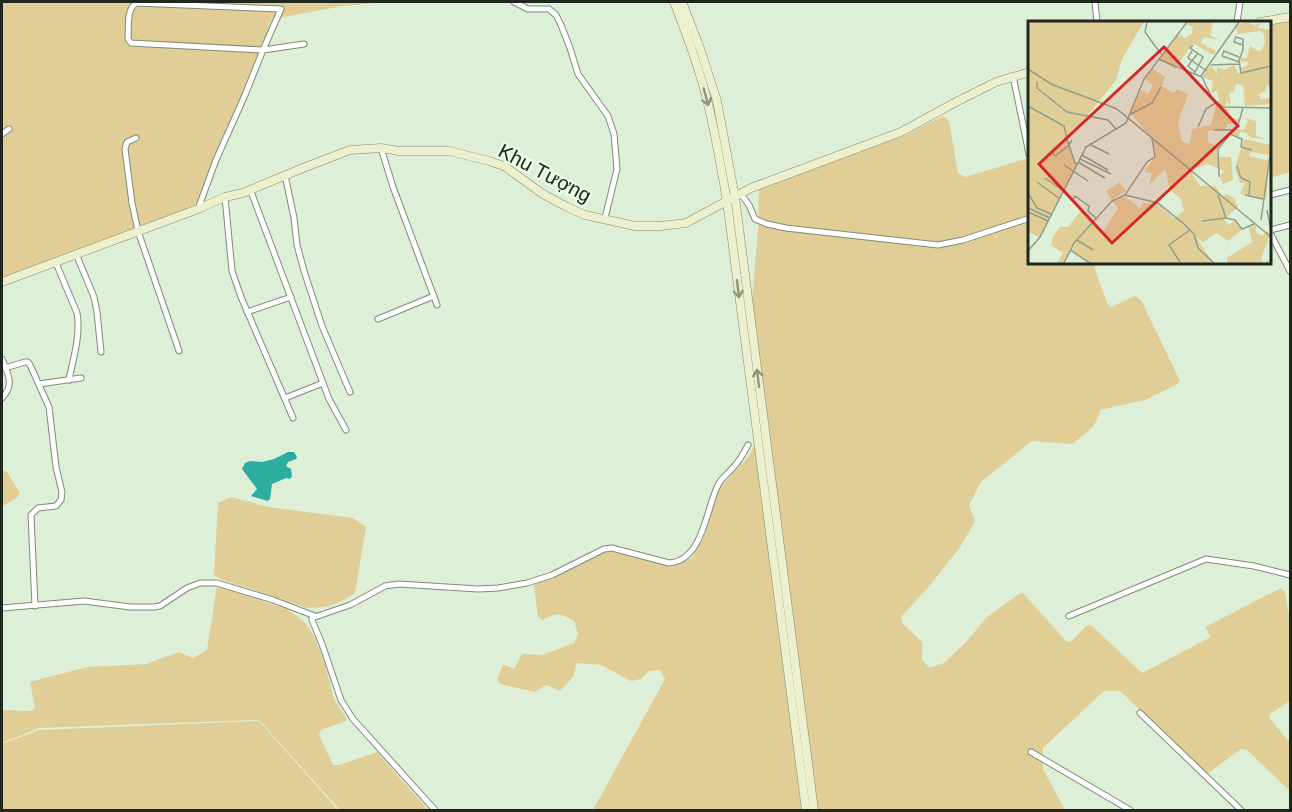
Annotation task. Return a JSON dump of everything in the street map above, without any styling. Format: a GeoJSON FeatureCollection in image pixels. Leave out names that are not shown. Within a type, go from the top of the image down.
{"type":"FeatureCollection","features":[{"type":"Feature","properties":{"kind":"main road"},"geometry":{"type":"LineString","coordinates":[[674,2],[694,53],[734,197],[806,810]]}},
{"type":"Feature","properties":{"kind":"main road"},"geometry":{"type":"LineString","coordinates":[[682,2],[717,100],[734,197],[814,810]]}},
{"type":"Feature","properties":{"kind":"main road"},"geometry":{"type":"LineString","coordinates":[[1266,21],[1290,17]]}},
{"type":"Feature","properties":{"kind":"main road","name":"Khu Tượng"},"geometry":{"type":"LineString","coordinates":[[2,282],[350,150],[381,148],[399,151],[449,152],[504,166],[543,194],[585,215],[635,226],[686,223],[751,188],[901,132],[996,82],[1028,72]]}},
{"type":"Feature","properties":{"kind":"street"},"geometry":{"type":"LineString","coordinates":[[198,209],[216,160],[285,2]]}},
{"type":"Feature","properties":{"kind":"street"},"geometry":{"type":"LineString","coordinates":[[514,2],[528,9],[549,9],[556,15],[578,74],[608,116],[614,134],[617,169],[604,218]]}},
{"type":"Feature","properties":{"kind":"street"},"geometry":{"type":"LineString","coordinates":[[1095,2],[1097,21]]}},
{"type":"Feature","properties":{"kind":"street"},"geometry":{"type":"LineString","coordinates":[[1237,21],[1240,2]]}},
{"type":"Feature","properties":{"kind":"street"},"geometry":{"type":"LineString","coordinates":[[281,9],[136,3],[130,10],[128,39],[131,43],[263,50],[304,44]]}},
{"type":"Feature","properties":{"kind":"street"},"geometry":{"type":"LineString","coordinates":[[1013,76],[1028,149]]}},
{"type":"Feature","properties":{"kind":"street"},"geometry":{"type":"LineString","coordinates":[[2,134],[9,129]]}},
{"type":"Feature","properties":{"kind":"street"},"geometry":{"type":"LineString","coordinates":[[136,138],[127,142],[125,149],[132,203],[138,231],[179,351]]}},
{"type":"Feature","properties":{"kind":"street"},"geometry":{"type":"LineString","coordinates":[[381,148],[437,305]]}},
{"type":"Feature","properties":{"kind":"street"},"geometry":{"type":"LineString","coordinates":[[285,175],[300,256],[322,326],[350,392]]}},
{"type":"Feature","properties":{"kind":"street"},"geometry":{"type":"LineString","coordinates":[[250,189],[323,383],[336,414],[346,430]]}},
{"type":"Feature","properties":{"kind":"street"},"geometry":{"type":"LineString","coordinates":[[1271,195],[1290,190]]}},
{"type":"Feature","properties":{"kind":"street"},"geometry":{"type":"LineString","coordinates":[[225,197],[232,271],[247,312],[293,418]]}},
{"type":"Feature","properties":{"kind":"street"},"geometry":{"type":"LineString","coordinates":[[734,197],[749,205],[755,219],[767,224],[827,234],[938,245],[963,240],[1028,218]]}},
{"type":"Feature","properties":{"kind":"street"},"geometry":{"type":"LineString","coordinates":[[1271,230],[1290,225]]}},
{"type":"Feature","properties":{"kind":"street"},"geometry":{"type":"LineString","coordinates":[[1271,235],[1290,271]]}},
{"type":"Feature","properties":{"kind":"street"},"geometry":{"type":"LineString","coordinates":[[76,254],[94,297],[101,352]]}},
{"type":"Feature","properties":{"kind":"street"},"geometry":{"type":"LineString","coordinates":[[56,262],[78,321],[69,380]]}},
{"type":"Feature","properties":{"kind":"street"},"geometry":{"type":"LineString","coordinates":[[378,320],[434,296]]}},
{"type":"Feature","properties":{"kind":"street"},"geometry":{"type":"LineString","coordinates":[[247,312],[291,297]]}},
{"type":"Feature","properties":{"kind":"street"},"geometry":{"type":"LineString","coordinates":[[2,359],[10,383],[2,398]]}},
{"type":"Feature","properties":{"kind":"street"},"geometry":{"type":"LineString","coordinates":[[5,368],[28,362],[39,384],[49,407],[56,467],[62,492],[61,500],[56,506],[38,508],[31,515],[35,606]]}},
{"type":"Feature","properties":{"kind":"street"},"geometry":{"type":"LineString","coordinates":[[39,384],[81,378]]}},
{"type":"Feature","properties":{"kind":"street"},"geometry":{"type":"LineString","coordinates":[[285,398],[323,383]]}},
{"type":"Feature","properties":{"kind":"street"},"geometry":{"type":"LineString","coordinates":[[435,810],[353,719],[341,700],[312,618],[350,604],[385,586],[399,584],[478,589],[526,583],[552,575],[604,549],[612,548],[660,561],[676,562],[684,558],[695,545],[719,482],[738,462],[748,445]]}},
{"type":"Feature","properties":{"kind":"street"},"geometry":{"type":"LineString","coordinates":[[1069,616],[1206,559],[1290,574]]}},
{"type":"Feature","properties":{"kind":"street"},"geometry":{"type":"LineString","coordinates":[[2,608],[84,601],[130,607],[154,607],[160,606],[187,588],[200,583],[217,583],[315,616]]}},
{"type":"Feature","properties":{"kind":"street"},"geometry":{"type":"LineString","coordinates":[[1140,713],[1241,810]]}},
{"type":"Feature","properties":{"kind":"street"},"geometry":{"type":"LineString","coordinates":[[1031,752],[1130,810]]}},
{"type":"Feature","properties":{"kind":"shaded area"},"geometry":{"type":"Polygon","coordinates":[[[2,2],[388,2],[343,6],[272,19],[252,74],[195,206],[2,279],[2,2]]]}},
{"type":"Feature","properties":{"kind":"shaded area"},"geometry":{"type":"Polygon","coordinates":[[[1290,21],[1290,172],[1271,178],[1271,24],[1290,21]]]}},
{"type":"Feature","properties":{"kind":"shaded area"},"geometry":{"type":"Polygon","coordinates":[[[943,116],[949,121],[958,173],[965,177],[1028,158],[1028,264],[1093,264],[1107,303],[1111,307],[1135,296],[1141,300],[1180,381],[1145,400],[1100,410],[1093,426],[1072,444],[1032,441],[981,482],[969,505],[975,521],[961,546],[901,617],[903,624],[922,642],[922,660],[930,668],[944,663],[987,617],[1022,592],[1067,642],[1072,641],[1086,626],[1091,625],[1142,673],[1211,637],[1205,627],[1281,588],[1285,592],[1290,622],[1290,701],[1269,715],[1290,743],[1290,791],[1247,750],[1241,749],[1207,774],[1120,691],[1104,691],[1043,748],[1043,769],[1065,810],[593,810],[665,679],[660,670],[649,671],[641,679],[631,681],[601,665],[577,663],[573,677],[560,691],[546,685],[535,692],[500,684],[497,679],[503,665],[514,669],[522,654],[542,655],[574,643],[578,634],[574,621],[565,616],[555,615],[542,620],[538,616],[534,586],[536,583],[554,578],[598,553],[613,550],[671,567],[692,558],[704,536],[719,489],[749,456],[754,446],[749,339],[759,190],[766,185],[904,136],[943,116]]]}},
{"type":"Feature","properties":{"kind":"shaded area"},"geometry":{"type":"Polygon","coordinates":[[[2,470],[7,472],[20,493],[17,498],[2,506],[2,470]]]}},
{"type":"Feature","properties":{"kind":"shaded area"},"geometry":{"type":"Polygon","coordinates":[[[231,497],[268,507],[353,518],[366,527],[355,593],[332,605],[307,608],[214,575],[218,503],[231,497]]]}},
{"type":"Feature","properties":{"kind":"shaded area"},"geometry":{"type":"Polygon","coordinates":[[[217,586],[286,609],[307,625],[316,640],[325,664],[334,699],[346,718],[346,721],[321,730],[319,735],[333,765],[377,752],[428,810],[340,810],[259,720],[39,728],[2,743],[2,710],[31,711],[35,708],[30,682],[87,667],[146,664],[179,652],[193,658],[207,650],[217,586]]]}},
{"type":"Feature","properties":{"kind":"shaded area"},"geometry":{"type":"Polygon","coordinates":[[[259,721],[338,810],[2,810],[2,744],[39,730],[259,721]]]}},
{"type":"Feature","properties":{"kind":"water"},"geometry":{"type":"Polygon","coordinates":[[[288,452],[294,452],[297,457],[288,462],[286,466],[291,469],[290,479],[286,478],[272,484],[268,501],[251,496],[257,489],[242,469],[245,463],[274,459],[288,452]]]}}]}
